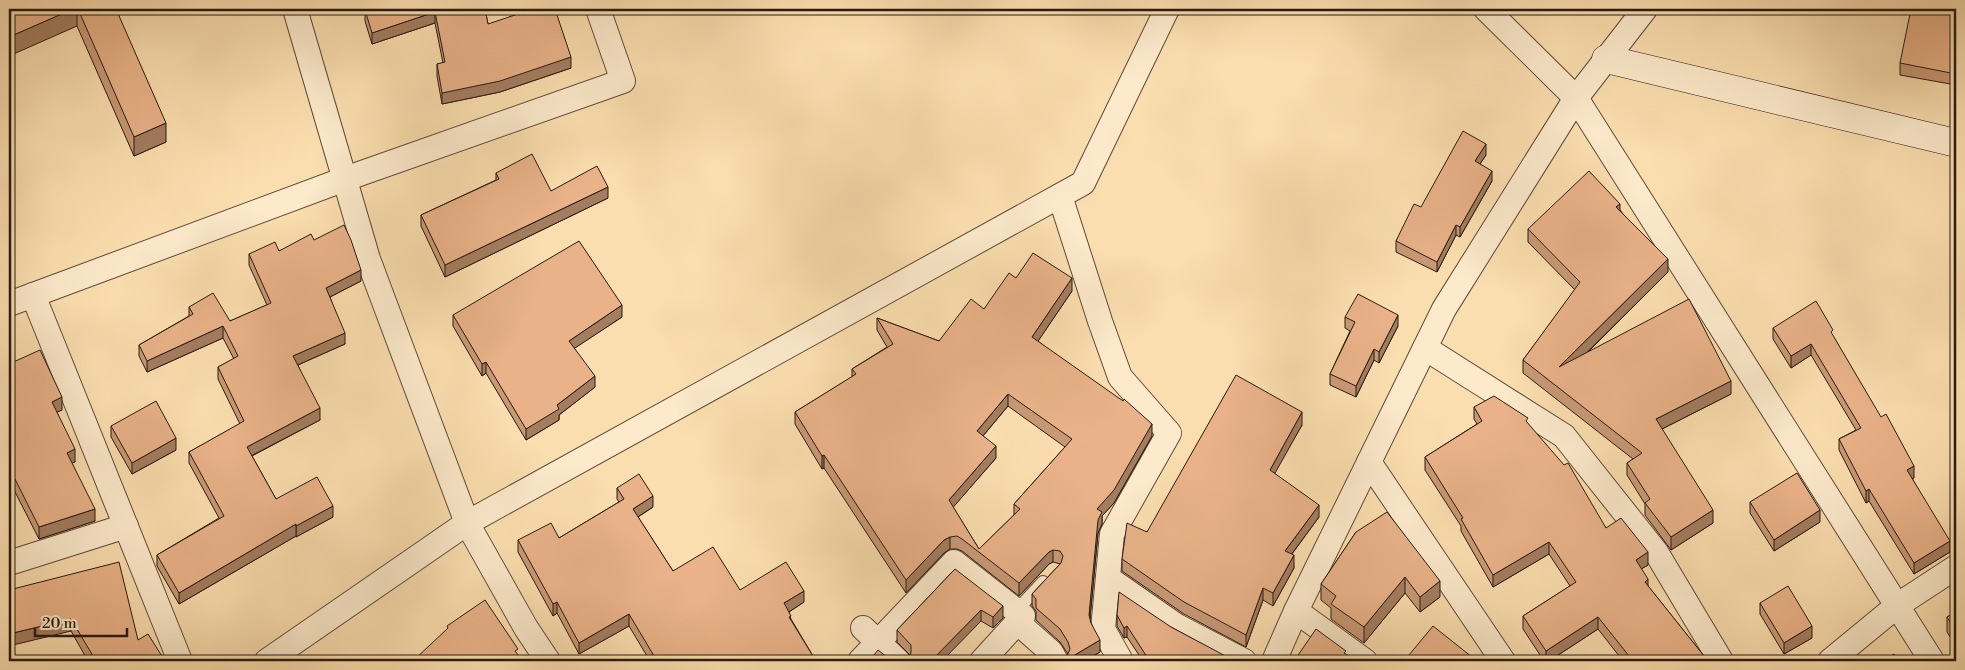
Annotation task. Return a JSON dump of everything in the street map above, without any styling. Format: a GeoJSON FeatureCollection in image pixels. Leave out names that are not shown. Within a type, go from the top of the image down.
{"type":"FeatureCollection","features":[{"type":"Feature","properties":{"kind":"street"},"geometry":{"type":"LineString","coordinates":[[295,9],[368,259],[467,524],[526,628],[548,661]]}},
{"type":"Feature","properties":{"kind":"street"},"geometry":{"type":"LineString","coordinates":[[9,304],[345,180],[624,81],[598,9]]}},
{"type":"Feature","properties":{"kind":"street"},"geometry":{"type":"LineString","coordinates":[[267,661],[467,524],[1082,184],[1167,9]]}},
{"type":"Feature","properties":{"kind":"street"},"geometry":{"type":"LineString","coordinates":[[1486,9],[1576,98],[1932,661]]}},
{"type":"Feature","properties":{"kind":"street"},"geometry":{"type":"LineString","coordinates":[[1274,661],[1296,611],[1444,309],[1576,98],[1645,9]]}},
{"type":"Feature","properties":{"kind":"street"},"geometry":{"type":"LineString","coordinates":[[1606,59],[1956,143]]}},
{"type":"Feature","properties":{"kind":"street"},"geometry":{"type":"LineString","coordinates":[[1060,196],[1120,377],[1169,433],[1112,534],[1103,629],[1121,661]]}},
{"type":"Feature","properties":{"kind":"street"},"geometry":{"type":"LineString","coordinates":[[33,295],[180,661]]}},
{"type":"Feature","properties":{"kind":"street"},"geometry":{"type":"LineString","coordinates":[[1425,348],[1564,436],[1656,552],[1721,661]]}},
{"type":"Feature","properties":{"kind":"street"},"geometry":{"type":"LineString","coordinates":[[1369,462],[1503,661]]}},
{"type":"Feature","properties":{"kind":"street"},"geometry":{"type":"LineString","coordinates":[[9,564],[126,526]]}},
{"type":"Feature","properties":{"kind":"street"},"geometry":{"type":"LineString","coordinates":[[860,661],[870,635],[954,562],[1017,617],[1051,652],[1056,661]]}},
{"type":"Feature","properties":{"kind":"street"},"geometry":{"type":"LineString","coordinates":[[1830,661],[1898,605],[1956,567]]}},
{"type":"Feature","properties":{"kind":"street"},"geometry":{"type":"LineString","coordinates":[[1108,578],[1177,626],[1244,661]]}},
{"type":"Feature","properties":{"kind":"street"},"geometry":{"type":"LineString","coordinates":[[1296,611],[1365,661]]}},
{"type":"Feature","properties":{"kind":"street"},"geometry":{"type":"LineString","coordinates":[[982,661],[1017,617]]}},
{"type":"Feature","properties":{"kind":"street"},"geometry":{"type":"LineString","coordinates":[[870,635],[898,661]]}},
{"type":"Feature","properties":{"kind":"lane"},"geometry":{"type":"LineString","coordinates":[[1017,617],[1055,570]]}},
{"type":"Feature","properties":{"kind":"building"},"geometry":{"type":"Polygon","coordinates":[[[9,9],[73,9],[9,37],[9,9]]]}},
{"type":"Feature","properties":{"kind":"building"},"geometry":{"type":"Polygon","coordinates":[[[78,9],[116,9],[166,123],[134,137],[78,9]]]}},
{"type":"Feature","properties":{"kind":"building"},"geometry":{"type":"Polygon","coordinates":[[[485,9],[488,24],[533,9],[555,9],[571,57],[500,81],[442,93],[437,64],[445,62],[435,12],[372,33],[365,10],[485,9]]]}},
{"type":"Feature","properties":{"kind":"building"},"geometry":{"type":"Polygon","coordinates":[[[1911,9],[1956,9],[1956,74],[1900,63],[1911,9]]]}},
{"type":"Feature","properties":{"kind":"building"},"geometry":{"type":"Polygon","coordinates":[[[1463,131],[1486,144],[1475,161],[1492,171],[1460,227],[1456,225],[1437,262],[1396,241],[1414,204],[1421,207],[1463,131]]]}},
{"type":"Feature","properties":{"kind":"building"},"geometry":{"type":"Polygon","coordinates":[[[532,154],[551,191],[597,166],[608,187],[445,265],[421,215],[499,179],[496,173],[532,154]]]}},
{"type":"Feature","properties":{"kind":"building"},"geometry":{"type":"Polygon","coordinates":[[[1589,171],[1620,204],[1616,207],[1668,259],[1559,367],[1689,299],[1731,381],[1656,419],[1713,510],[1671,537],[1645,503],[1650,499],[1627,463],[1642,453],[1523,360],[1580,282],[1528,229],[1589,171]]]}},
{"type":"Feature","properties":{"kind":"building"},"geometry":{"type":"Polygon","coordinates":[[[344,225],[361,270],[326,288],[345,333],[293,356],[320,408],[247,447],[276,499],[317,477],[333,506],[296,526],[296,524],[179,593],[157,555],[224,516],[189,452],[244,421],[218,367],[238,356],[223,326],[147,361],[139,345],[193,314],[189,307],[213,293],[230,321],[271,303],[249,254],[275,242],[279,251],[311,234],[314,240],[344,225]]]}},
{"type":"Feature","properties":{"kind":"building"},"geometry":{"type":"Polygon","coordinates":[[[579,241],[622,305],[569,341],[595,376],[557,405],[559,409],[526,429],[486,362],[482,364],[453,315],[579,241]]]}},
{"type":"Feature","properties":{"kind":"building"},"geometry":{"type":"Polygon","coordinates":[[[1033,253],[1072,278],[1032,337],[1123,401],[1124,399],[1152,424],[1114,490],[1097,509],[1102,512],[1098,520],[1089,615],[1100,640],[1068,659],[1066,658],[1070,649],[1068,642],[1060,629],[1036,608],[1036,599],[1032,594],[1061,563],[1063,556],[1060,551],[1053,550],[1049,552],[1019,583],[962,539],[957,536],[950,537],[944,540],[906,580],[824,455],[822,456],[795,412],[856,374],[852,369],[893,344],[877,318],[939,341],[971,299],[984,309],[1009,273],[1016,278],[1033,253]],[[1008,394],[977,431],[996,446],[949,500],[979,549],[1020,509],[1014,504],[1072,439],[1008,394]]]}},
{"type":"Feature","properties":{"kind":"building"},"geometry":{"type":"Polygon","coordinates":[[[1358,294],[1398,315],[1379,352],[1374,349],[1356,386],[1330,374],[1355,322],[1345,317],[1358,294]]]}},
{"type":"Feature","properties":{"kind":"building"},"geometry":{"type":"Polygon","coordinates":[[[1816,301],[1833,330],[1831,332],[1881,417],[1886,414],[1914,466],[1907,470],[1950,541],[1914,563],[1869,489],[1866,491],[1839,439],[1861,428],[1811,344],[1791,356],[1773,328],[1816,301]]]}},
{"type":"Feature","properties":{"kind":"building"},"geometry":{"type":"Polygon","coordinates":[[[40,350],[62,397],[52,402],[75,449],[67,453],[95,509],[39,527],[12,473],[9,475],[9,364],[40,350]]]}},
{"type":"Feature","properties":{"kind":"building"},"geometry":{"type":"Polygon","coordinates":[[[1236,375],[1302,412],[1270,470],[1319,505],[1285,551],[1294,555],[1273,593],[1263,588],[1246,635],[1184,602],[1122,559],[1127,523],[1147,532],[1236,375]]]}},
{"type":"Feature","properties":{"kind":"building"},"geometry":{"type":"Polygon","coordinates":[[[1494,396],[1528,418],[1526,421],[1564,465],[1568,463],[1606,528],[1621,518],[1648,552],[1636,560],[1648,579],[1645,582],[1708,661],[1633,661],[1598,617],[1546,651],[1523,616],[1576,582],[1549,542],[1493,575],[1461,519],[1463,518],[1425,457],[1482,421],[1474,407],[1494,396]]]}},
{"type":"Feature","properties":{"kind":"building"},"geometry":{"type":"Polygon","coordinates":[[[156,401],[176,438],[132,463],[111,426],[156,401]]]}},
{"type":"Feature","properties":{"kind":"building"},"geometry":{"type":"Polygon","coordinates":[[[1797,473],[1820,510],[1774,540],[1750,502],[1797,473]]]}},
{"type":"Feature","properties":{"kind":"building"},"geometry":{"type":"Polygon","coordinates":[[[639,474],[653,496],[633,509],[673,571],[713,547],[740,590],[786,562],[804,591],[784,603],[791,616],[789,617],[816,661],[657,661],[629,614],[579,643],[557,602],[553,604],[518,540],[551,523],[559,538],[624,499],[617,488],[639,474]]]}},
{"type":"Feature","properties":{"kind":"building"},"geometry":{"type":"Polygon","coordinates":[[[1387,512],[1440,581],[1420,597],[1405,577],[1364,627],[1331,604],[1336,596],[1321,584],[1356,532],[1387,512]]]}},
{"type":"Feature","properties":{"kind":"building"},"geometry":{"type":"Polygon","coordinates":[[[119,562],[138,640],[148,634],[165,661],[96,661],[71,619],[9,634],[9,590],[119,562]]]}},
{"type":"Feature","properties":{"kind":"building"},"geometry":{"type":"Polygon","coordinates":[[[955,569],[1003,606],[993,617],[981,610],[931,661],[905,661],[908,660],[911,653],[911,645],[897,630],[955,569]]]}},
{"type":"Feature","properties":{"kind":"building"},"geometry":{"type":"Polygon","coordinates":[[[1788,586],[1812,626],[1784,643],[1760,603],[1788,586]]]}},
{"type":"Feature","properties":{"kind":"building"},"geometry":{"type":"Polygon","coordinates":[[[1119,592],[1171,627],[1233,660],[1144,661],[1147,657],[1127,626],[1124,628],[1117,615],[1119,592]]]}},
{"type":"Feature","properties":{"kind":"building"},"geometry":{"type":"Polygon","coordinates":[[[485,600],[518,649],[515,651],[523,661],[413,661],[448,628],[447,626],[485,600]]]}},
{"type":"Feature","properties":{"kind":"building"},"geometry":{"type":"Polygon","coordinates":[[[1956,612],[1956,632],[1947,617],[1956,612]]]}},
{"type":"Feature","properties":{"kind":"building"},"geometry":{"type":"Polygon","coordinates":[[[1433,626],[1477,661],[1404,661],[1433,626]]]}},
{"type":"Feature","properties":{"kind":"building"},"geometry":{"type":"Polygon","coordinates":[[[1316,629],[1346,651],[1344,653],[1358,661],[1294,661],[1316,629]]]}},
{"type":"Feature","properties":{"kind":"building"},"geometry":{"type":"Polygon","coordinates":[[[878,650],[892,661],[867,661],[878,650]]]}},
{"type":"Feature","properties":{"kind":"building"},"geometry":{"type":"Polygon","coordinates":[[[1894,654],[1900,661],[1883,661],[1894,654]]]}}]}
